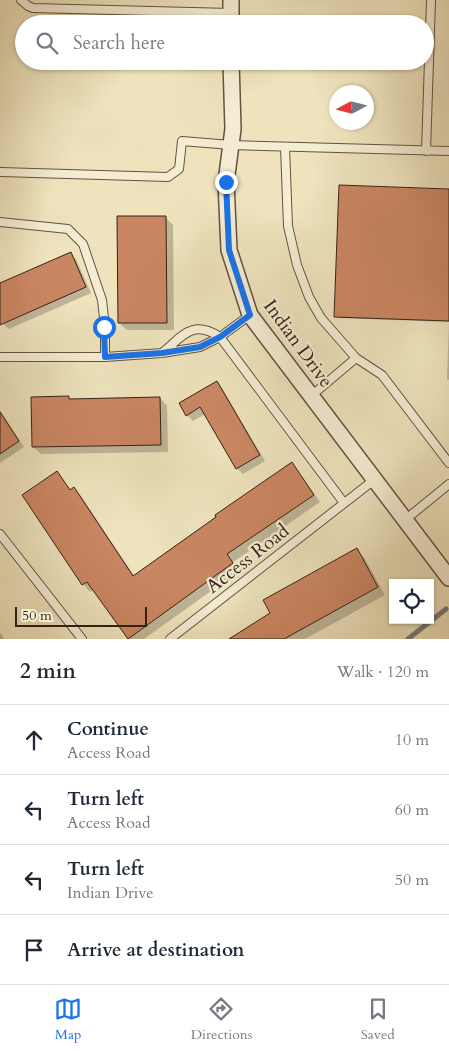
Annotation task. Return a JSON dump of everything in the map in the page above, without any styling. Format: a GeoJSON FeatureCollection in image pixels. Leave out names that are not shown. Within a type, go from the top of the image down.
{"type":"FeatureCollection","features":[{"type":"Feature","properties":{"kind":"street","name":"Indian Drive"},"geometry":{"type":"LineString","coordinates":[[231,70],[233,129],[226,182],[229,250],[250,315],[449,578]]}},
{"type":"Feature","properties":{"kind":"lane"},"geometry":{"type":"LineString","coordinates":[[22,0],[33,8],[231,12]]}},
{"type":"Feature","properties":{"kind":"lane"},"geometry":{"type":"LineString","coordinates":[[431,0],[431,15]]}},
{"type":"Feature","properties":{"kind":"lane"},"geometry":{"type":"LineString","coordinates":[[426,151],[429,70]]}},
{"type":"Feature","properties":{"kind":"lane"},"geometry":{"type":"LineString","coordinates":[[0,172],[168,177],[178,169],[182,140],[230,145],[449,151]]}},
{"type":"Feature","properties":{"kind":"lane"},"geometry":{"type":"LineString","coordinates":[[285,147],[288,226],[297,265],[309,296],[321,318],[356,358],[382,375],[449,463]]}},
{"type":"Feature","properties":{"kind":"lane"},"geometry":{"type":"LineString","coordinates":[[0,222],[68,229],[83,244],[102,300],[105,357]]}},
{"type":"Feature","properties":{"kind":"lane"},"geometry":{"type":"LineString","coordinates":[[0,357],[105,357],[162,353],[200,347],[220,337],[250,315]]}},
{"type":"Feature","properties":{"kind":"lane"},"geometry":{"type":"LineString","coordinates":[[162,353],[189,331],[199,328],[208,330],[220,337],[344,503]]}},
{"type":"Feature","properties":{"kind":"lane"},"geometry":{"type":"LineString","coordinates":[[311,396],[356,358]]}},
{"type":"Feature","properties":{"kind":"lane","name":"Access Road"},"geometry":{"type":"LineString","coordinates":[[170,639],[374,480]]}},
{"type":"Feature","properties":{"kind":"lane"},"geometry":{"type":"LineString","coordinates":[[405,520],[449,484]]}},
{"type":"Feature","properties":{"kind":"lane"},"geometry":{"type":"LineString","coordinates":[[0,534],[82,639]]}},
{"type":"Feature","properties":{"kind":"building"},"geometry":{"type":"Polygon","coordinates":[[[339,185],[449,189],[449,321],[334,317],[339,185]]]}},
{"type":"Feature","properties":{"kind":"building"},"geometry":{"type":"Polygon","coordinates":[[[117,216],[166,216],[167,323],[118,323],[117,216]]]}},
{"type":"Feature","properties":{"kind":"building"},"geometry":{"type":"Polygon","coordinates":[[[71,252],[86,287],[0,325],[0,283],[71,252]]]}},
{"type":"Feature","properties":{"kind":"building"},"geometry":{"type":"Polygon","coordinates":[[[217,381],[260,455],[236,469],[200,407],[186,416],[179,403],[217,381]]]}},
{"type":"Feature","properties":{"kind":"building"},"geometry":{"type":"Polygon","coordinates":[[[69,396],[69,399],[160,397],[161,445],[32,447],[31,397],[69,396]]]}},
{"type":"Feature","properties":{"kind":"building"},"geometry":{"type":"Polygon","coordinates":[[[0,412],[19,441],[0,454],[0,412]]]}},
{"type":"Feature","properties":{"kind":"building"},"geometry":{"type":"Polygon","coordinates":[[[292,462],[314,495],[227,554],[233,563],[128,639],[87,582],[82,585],[22,495],[57,471],[70,490],[74,487],[133,576],[216,517],[215,515],[292,462]]]}},
{"type":"Feature","properties":{"kind":"building"},"geometry":{"type":"Polygon","coordinates":[[[357,548],[378,587],[284,639],[229,639],[270,613],[263,600],[357,548]]]}},
{"type":"Feature","properties":{"kind":"waterway"},"geometry":{"type":"LineString","coordinates":[[408,639],[446,609]]}},
{"type":"Feature","properties":{"kind":"route"},"geometry":{"type":"LineString","coordinates":[[104,327],[105,357],[162,353],[200,347],[220,337],[250,315],[229,250],[226,182]]}}]}
